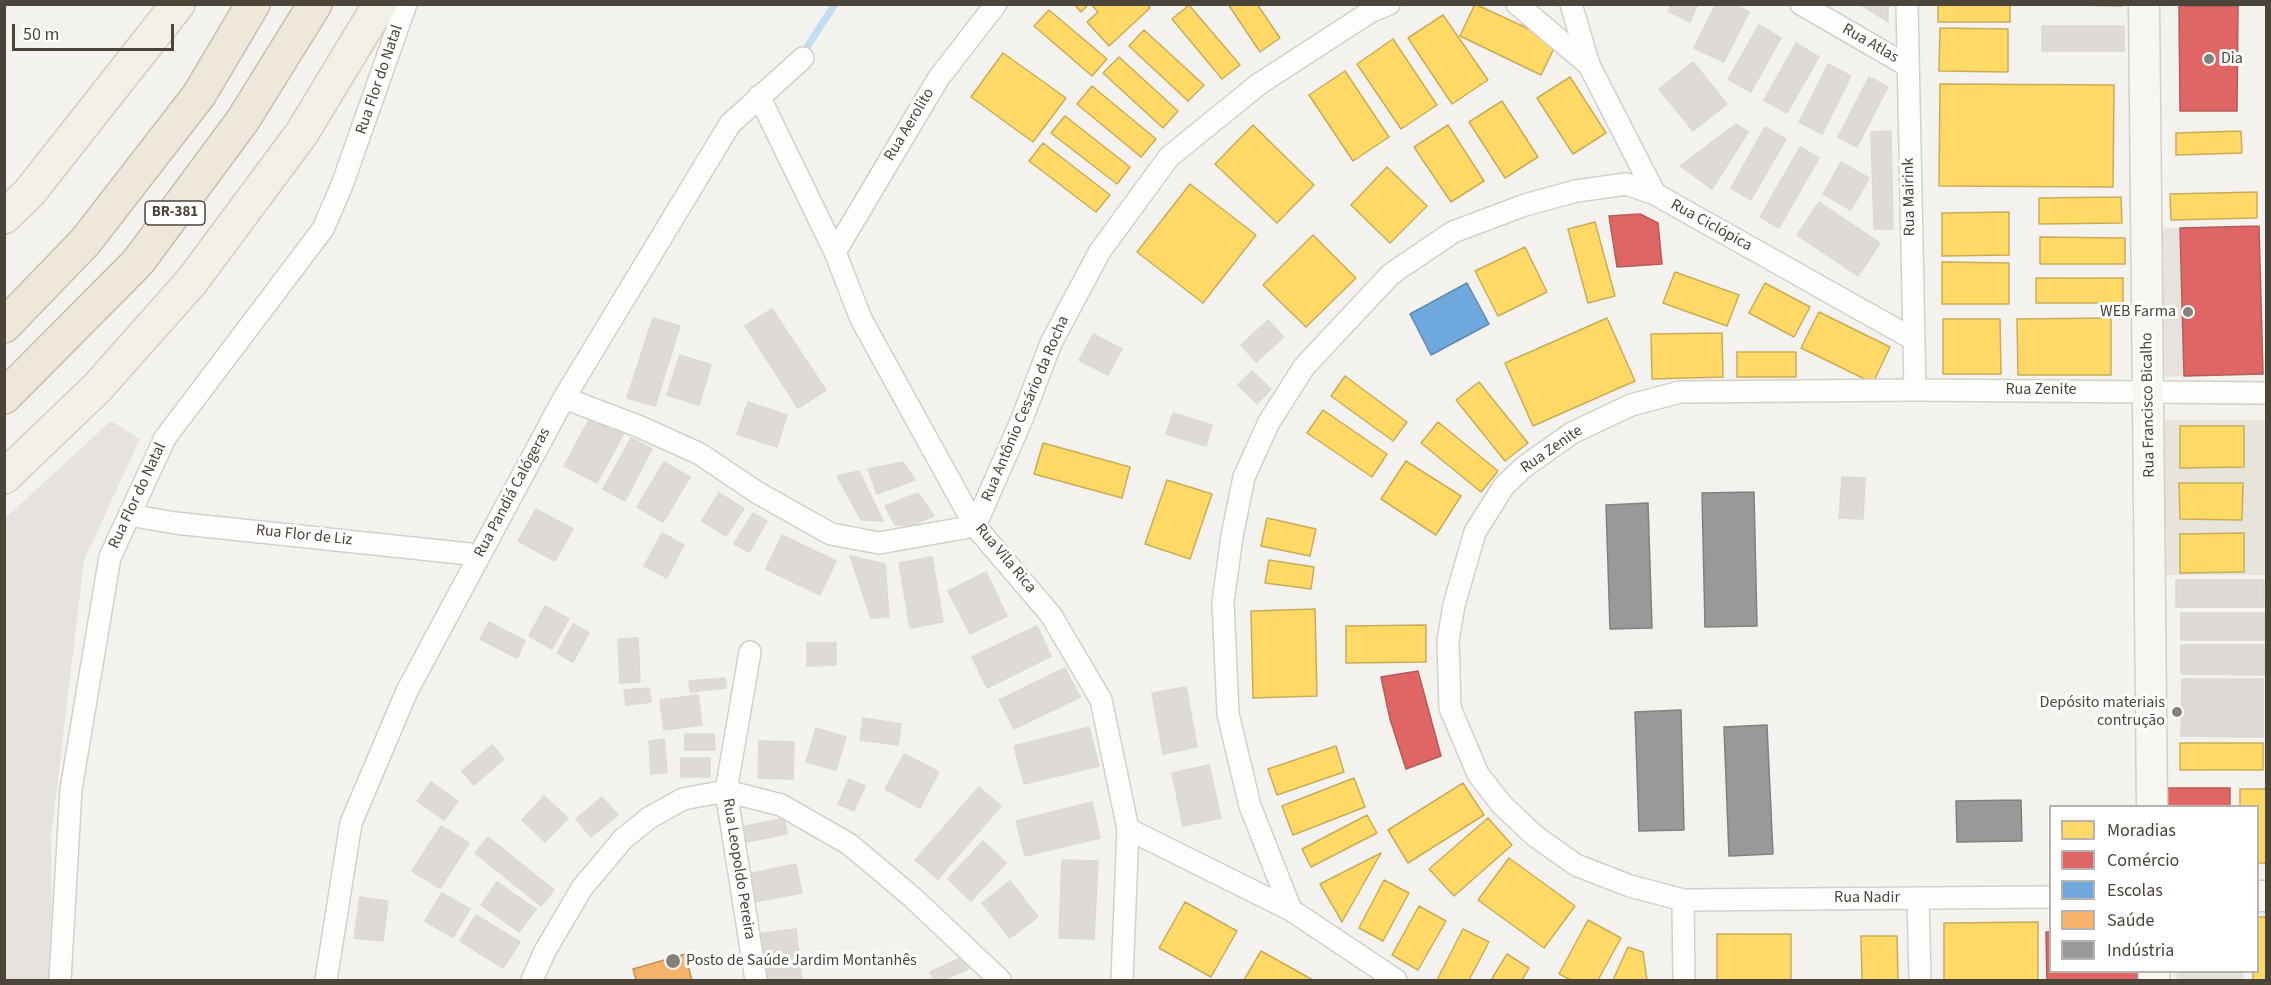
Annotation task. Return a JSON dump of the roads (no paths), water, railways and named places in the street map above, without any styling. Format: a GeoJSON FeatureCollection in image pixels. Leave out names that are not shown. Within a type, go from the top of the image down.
{"type":"FeatureCollection","features":[{"type":"Feature","properties":{"kind":"highway","name":"BR-381"},"geometry":{"type":"LineString","coordinates":[[4,326],[85,242],[199,95],[253,4]]}},
{"type":"Feature","properties":{"kind":"highway","name":"BR-381"},"geometry":{"type":"LineString","coordinates":[[4,397],[138,262],[243,120],[315,4]]}},
{"type":"Feature","properties":{"kind":"main road"},"geometry":{"type":"LineString","coordinates":[[4,217],[29,193],[178,4]]}},
{"type":"Feature","properties":{"kind":"main road"},"geometry":{"type":"LineString","coordinates":[[4,477],[97,388],[192,281],[302,133],[380,4]]}},
{"type":"Feature","properties":{"kind":"street","name":"Rua Flor do Natal"},"geometry":{"type":"LineString","coordinates":[[60,981],[71,789],[110,557],[165,438],[323,229],[342,185],[406,4]]}},
{"type":"Feature","properties":{"kind":"street","name":"Rua Aerolito"},"geometry":{"type":"LineString","coordinates":[[835,252],[938,79],[996,4]]}},
{"type":"Feature","properties":{"kind":"street","name":"Rua Antônio Cesário da Rocha"},"geometry":{"type":"LineString","coordinates":[[975,526],[1022,419],[1051,343],[1100,251],[1170,157],[1259,84],[1370,12],[1389,4]]}},
{"type":"Feature","properties":{"kind":"street","name":"Rua Ciclópica"},"geometry":{"type":"LineString","coordinates":[[1517,4],[1589,65],[1655,194],[1913,339]]}},
{"type":"Feature","properties":{"kind":"street"},"geometry":{"type":"LineString","coordinates":[[1571,4],[1589,65]]}},
{"type":"Feature","properties":{"kind":"street","name":"Rua Atlas"},"geometry":{"type":"LineString","coordinates":[[1801,4],[1908,66]]}},
{"type":"Feature","properties":{"kind":"street","name":"Rua Mairink"},"geometry":{"type":"LineString","coordinates":[[1907,4],[1915,390]]}},
{"type":"Feature","properties":{"kind":"street","name":"Rua Francisco Bicalho"},"geometry":{"type":"LineString","coordinates":[[2144,4],[2152,805]]}},
{"type":"Feature","properties":{"kind":"street","name":"Rua Pandiá Calógeras"},"geometry":{"type":"LineString","coordinates":[[326,981],[351,823],[407,691],[564,398],[730,124],[803,58]]}},
{"type":"Feature","properties":{"kind":"street","name":"Rua Vila Rica"},"geometry":{"type":"LineString","coordinates":[[759,96],[835,252],[861,319],[975,526],[1051,615],[1101,700],[1128,829],[1122,981]]}},
{"type":"Feature","properties":{"kind":"street"},"geometry":{"type":"LineString","coordinates":[[1291,910],[1250,806],[1228,714],[1223,613],[1232,536],[1244,477],[1269,422],[1304,367],[1391,274],[1453,231],[1525,205],[1576,191],[1626,184],[1655,194]]}},
{"type":"Feature","properties":{"kind":"street","name":"Rua Zenite"},"geometry":{"type":"LineString","coordinates":[[1683,900],[1630,886],[1576,865],[1535,836],[1502,805],[1478,774],[1450,708],[1448,640],[1454,605],[1475,532],[1504,486],[1524,467],[1572,433],[1631,405],[1680,392],[1915,390],[2266,393]]}},
{"type":"Feature","properties":{"kind":"street"},"geometry":{"type":"LineString","coordinates":[[564,398],[638,426],[700,454],[758,493],[831,534],[879,543],[975,526]]}},
{"type":"Feature","properties":{"kind":"street","name":"Rua Flor de Liz"},"geometry":{"type":"LineString","coordinates":[[129,515],[175,523],[479,555]]}},
{"type":"Feature","properties":{"kind":"street","name":"Rua Leopoldo Pereira"},"geometry":{"type":"LineString","coordinates":[[750,652],[726,791],[756,981]]}},
{"type":"Feature","properties":{"kind":"street"},"geometry":{"type":"LineString","coordinates":[[532,981],[545,951],[582,888],[623,839],[649,818],[683,799],[726,791],[781,805],[849,844],[912,897],[1000,981]]}},
{"type":"Feature","properties":{"kind":"street"},"geometry":{"type":"LineString","coordinates":[[1128,829],[1291,910],[1396,981]]}},
{"type":"Feature","properties":{"kind":"street","name":"Rua Nadir"},"geometry":{"type":"LineString","coordinates":[[1683,900],[2049,897]]}},
{"type":"Feature","properties":{"kind":"street"},"geometry":{"type":"LineString","coordinates":[[1918,898],[1920,981]]}},
{"type":"Feature","properties":{"kind":"street"},"geometry":{"type":"LineString","coordinates":[[1683,900],[1684,981]]}},
{"type":"Feature","properties":{"kind":"waterway"},"geometry":{"type":"LineString","coordinates":[[807,47],[835,4]]}},
{"type":"Feature","properties":{"kind":"place","name":"Dia"},"geometry":{"type":"Point","coordinates":[2209,59]}},
{"type":"Feature","properties":{"kind":"place","name":"WEB Farma"},"geometry":{"type":"Point","coordinates":[2188,312]}},
{"type":"Feature","properties":{"kind":"place","name":"Depósito materiais contrução"},"geometry":{"type":"Point","coordinates":[2177,712]}},
{"type":"Feature","properties":{"kind":"place","name":"Posto de Saúde Jardim Montanhês"},"geometry":{"type":"Point","coordinates":[673,961]}}]}
